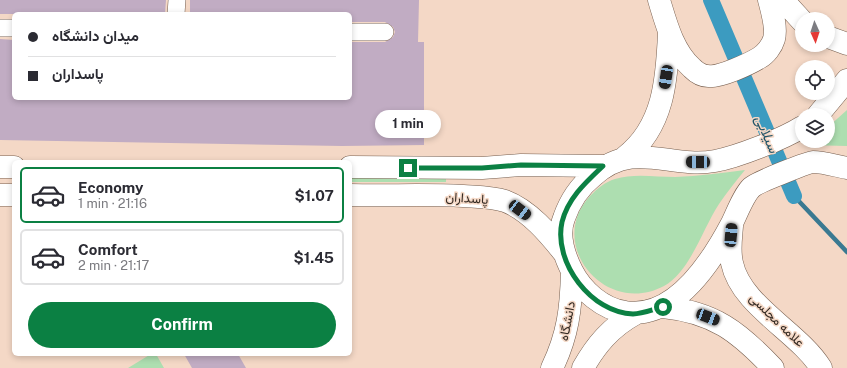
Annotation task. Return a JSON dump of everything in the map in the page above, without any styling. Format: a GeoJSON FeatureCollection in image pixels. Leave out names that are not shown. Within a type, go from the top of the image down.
{"type":"FeatureCollection","features":[{"type":"Feature","properties":{"kind":"main road"},"geometry":{"type":"LineString","coordinates":[[658,0],[669,30],[682,58],[692,69],[709,76],[718,75],[760,58],[770,48],[775,38],[773,14],[769,0]]}},
{"type":"Feature","properties":{"kind":"main road"},"geometry":{"type":"LineString","coordinates":[[783,0],[795,13]]}},
{"type":"Feature","properties":{"kind":"main road"},"geometry":{"type":"LineString","coordinates":[[352,167],[482,168],[521,165],[603,166],[625,157],[637,148],[656,118],[663,99],[668,66],[669,30]]}},
{"type":"Feature","properties":{"kind":"main road"},"geometry":{"type":"LineString","coordinates":[[835,40],[847,44]]}},
{"type":"Feature","properties":{"kind":"main road"},"geometry":{"type":"LineString","coordinates":[[824,108],[847,80]]}},
{"type":"Feature","properties":{"kind":"main road"},"geometry":{"type":"LineString","coordinates":[[625,157],[644,157],[698,162],[714,161],[738,155],[795,130]]}},
{"type":"Feature","properties":{"kind":"main road"},"geometry":{"type":"LineString","coordinates":[[663,307],[690,286],[703,270],[732,223],[752,186],[811,162],[847,168]]}},
{"type":"Feature","properties":{"kind":"main road","name":"دانشگاه"},"geometry":{"type":"LineString","coordinates":[[552,368],[562,346],[569,321],[568,263],[561,240],[562,223],[574,196],[603,166]]}},
{"type":"Feature","properties":{"kind":"main road"},"geometry":{"type":"LineString","coordinates":[[0,167],[12,167]]}},
{"type":"Feature","properties":{"kind":"main road"},"geometry":{"type":"LineString","coordinates":[[0,195],[12,195]]}},
{"type":"Feature","properties":{"kind":"main road","name":"پاسداران"},"geometry":{"type":"LineString","coordinates":[[352,195],[478,197],[505,201],[534,220],[550,235],[587,292],[597,300],[617,311],[634,314]]}},
{"type":"Feature","properties":{"kind":"main road","name":"علامه مجلسی"},"geometry":{"type":"LineString","coordinates":[[732,223],[730,247],[732,265],[741,284],[758,306],[781,324],[815,358],[822,368]]}},
{"type":"Feature","properties":{"kind":"main road"},"geometry":{"type":"LineString","coordinates":[[583,368],[599,342],[621,321],[634,314],[663,307],[687,309],[716,320],[736,333],[773,368]]}},
{"type":"Feature","properties":{"kind":"street"},"geometry":{"type":"LineString","coordinates":[[176,12],[177,0]]}},
{"type":"Feature","properties":{"kind":"street"},"geometry":{"type":"LineString","coordinates":[[0,28],[12,28]]}},
{"type":"Feature","properties":{"kind":"street"},"geometry":{"type":"LineString","coordinates":[[352,32],[385,32]]}},
{"type":"Feature","properties":{"kind":"green space"},"geometry":{"type":"Polygon","coordinates":[[[847,110],[847,146],[835,146],[835,121],[847,110]]]}},
{"type":"Feature","properties":{"kind":"green space"},"geometry":{"type":"Polygon","coordinates":[[[352,170],[446,170],[446,182],[352,182],[352,170]]]}},
{"type":"Feature","properties":{"kind":"green space"},"geometry":{"type":"Polygon","coordinates":[[[745,170],[719,204],[689,260],[681,271],[664,286],[642,293],[622,292],[603,284],[588,271],[578,254],[574,235],[578,215],[590,196],[598,188],[608,182],[630,176],[684,177],[745,170]]]}},
{"type":"Feature","properties":{"kind":"green space"},"geometry":{"type":"Polygon","coordinates":[[[148,356],[157,356],[164,368],[128,368],[148,356]]]}},
{"type":"Feature","properties":{"kind":"building"},"geometry":{"type":"Polygon","coordinates":[[[0,0],[166,0],[165,12],[12,12],[12,14],[0,14],[0,0]]]}},
{"type":"Feature","properties":{"kind":"building"},"geometry":{"type":"Polygon","coordinates":[[[190,0],[419,0],[418,42],[424,42],[424,145],[342,146],[0,140],[0,39],[12,40],[12,100],[352,100],[352,42],[385,42],[393,37],[395,32],[393,27],[385,22],[352,22],[352,12],[190,12],[190,0]]]}},
{"type":"Feature","properties":{"kind":"building"},"geometry":{"type":"Polygon","coordinates":[[[185,356],[239,356],[246,368],[192,368],[185,356]]]}},
{"type":"Feature","properties":{"kind":"waterway","name":"سیلابی"},"geometry":{"type":"LineString","coordinates":[[711,0],[794,196]]}},
{"type":"Feature","properties":{"kind":"waterway","name":"سیلابی"},"geometry":{"type":"LineString","coordinates":[[794,196],[847,252]]}},
{"type":"Feature","properties":{"kind":"route"},"geometry":{"type":"LineString","coordinates":[[408,168],[482,168],[521,165],[603,166],[574,196],[562,223],[561,240],[564,253],[572,272],[587,292],[597,300],[617,311],[634,314],[663,307]]}}]}
